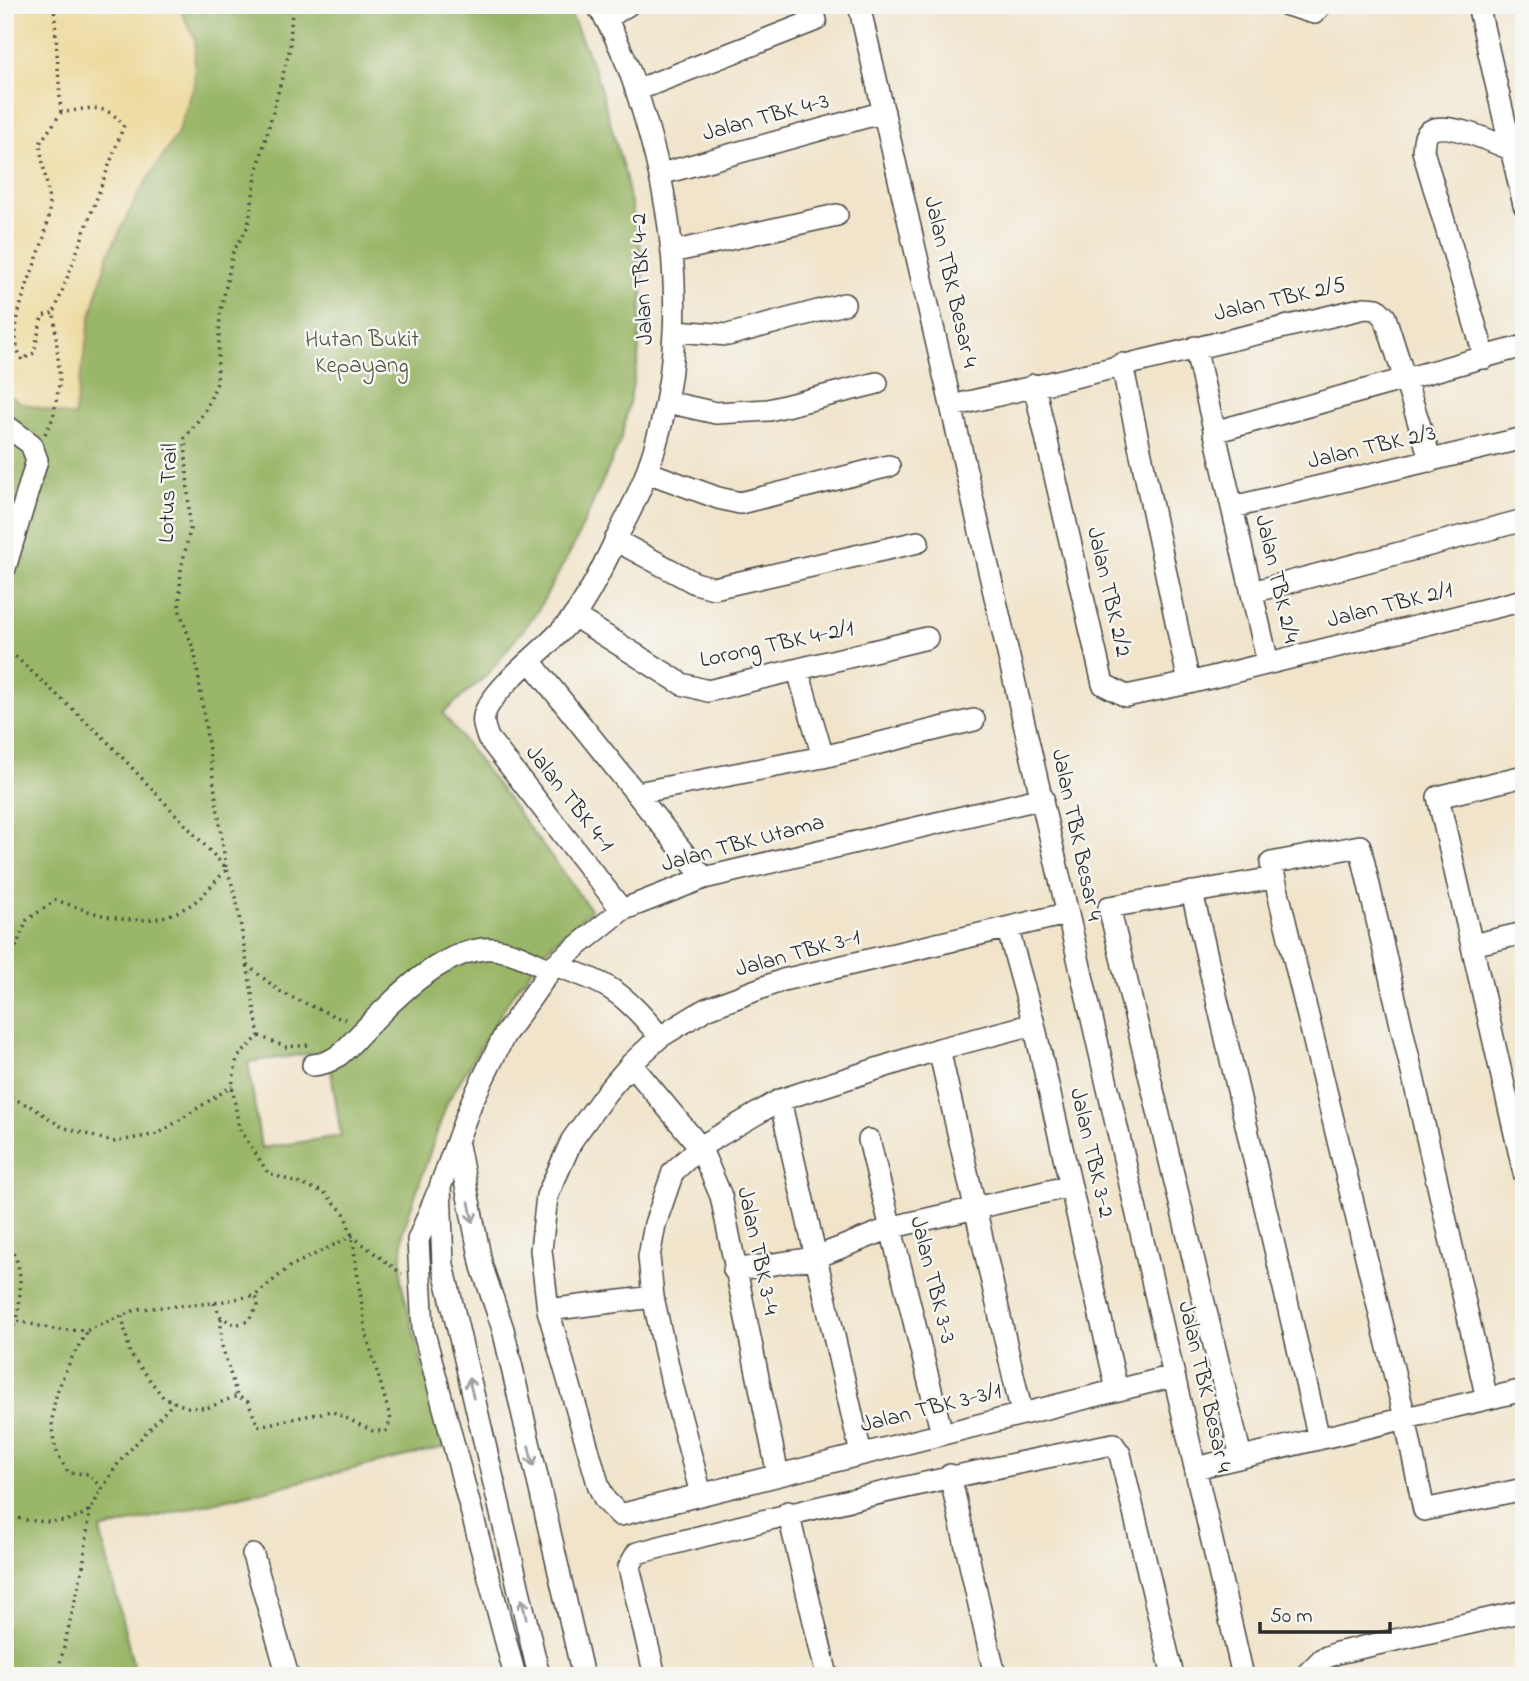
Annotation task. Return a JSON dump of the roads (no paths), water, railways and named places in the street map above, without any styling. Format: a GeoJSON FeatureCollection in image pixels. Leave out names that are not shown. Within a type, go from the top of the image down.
{"type":"FeatureCollection","features":[{"type":"Feature","properties":{"kind":"street"},"geometry":{"type":"LineString","coordinates":[[602,12],[628,5]]}},
{"type":"Feature","properties":{"kind":"street","name":"Jalan TBK Besar 4"},"geometry":{"type":"LineString","coordinates":[[859,5],[1243,1676]]}},
{"type":"Feature","properties":{"kind":"street"},"geometry":{"type":"LineString","coordinates":[[1287,5],[1314,13],[1321,5]]}},
{"type":"Feature","properties":{"kind":"street"},"geometry":{"type":"LineString","coordinates":[[1478,5],[1524,205]]}},
{"type":"Feature","properties":{"kind":"street","name":"Jalan TBK 4-2"},"geometry":{"type":"LineString","coordinates":[[483,717],[489,705],[574,615],[615,540],[647,472],[667,402],[676,331],[672,252],[662,174],[637,90],[602,12]]}},
{"type":"Feature","properties":{"kind":"street"},"geometry":{"type":"LineString","coordinates":[[637,90],[816,20]]}},
{"type":"Feature","properties":{"kind":"street","name":"Jalan TBK 4-3"},"geometry":{"type":"LineString","coordinates":[[662,174],[884,112]]}},
{"type":"Feature","properties":{"kind":"street"},"geometry":{"type":"LineString","coordinates":[[1485,358],[1423,151],[1424,139],[1430,131],[1447,126],[1511,143]]}},
{"type":"Feature","properties":{"kind":"street"},"geometry":{"type":"LineString","coordinates":[[672,252],[837,215]]}},
{"type":"Feature","properties":{"kind":"street"},"geometry":{"type":"LineString","coordinates":[[676,331],[729,335],[844,304]]}},
{"type":"Feature","properties":{"kind":"street","name":"Jalan TBK 2/5"},"geometry":{"type":"LineString","coordinates":[[952,406],[1122,363],[1365,308],[1377,309],[1385,317],[1405,381]]}},
{"type":"Feature","properties":{"kind":"street"},"geometry":{"type":"LineString","coordinates":[[1214,432],[1524,346]]}},
{"type":"Feature","properties":{"kind":"street","name":"Jalan TBK 2/4"},"geometry":{"type":"LineString","coordinates":[[1195,347],[1268,663]]}},
{"type":"Feature","properties":{"kind":"street"},"geometry":{"type":"LineString","coordinates":[[1122,363],[1189,683]]}},
{"type":"Feature","properties":{"kind":"street"},"geometry":{"type":"LineString","coordinates":[[1405,381],[1430,461]]}},
{"type":"Feature","properties":{"kind":"street"},"geometry":{"type":"LineString","coordinates":[[667,402],[716,413],[769,410],[877,383]]}},
{"type":"Feature","properties":{"kind":"street","name":"Jalan TBK 2/2"},"geometry":{"type":"LineString","coordinates":[[1034,385],[1102,684],[1126,696],[1268,663]]}},
{"type":"Feature","properties":{"kind":"street"},"geometry":{"type":"LineString","coordinates":[[5,425],[26,439],[35,451],[37,460],[5,568]]}},
{"type":"Feature","properties":{"kind":"street","name":"Jalan TBK 2/3"},"geometry":{"type":"LineString","coordinates":[[1233,508],[1524,439]]}},
{"type":"Feature","properties":{"kind":"street"},"geometry":{"type":"LineString","coordinates":[[647,472],[718,498],[740,503],[889,466]]}},
{"type":"Feature","properties":{"kind":"street"},"geometry":{"type":"LineString","coordinates":[[1252,592],[1524,520]]}},
{"type":"Feature","properties":{"kind":"street"},"geometry":{"type":"LineString","coordinates":[[615,540],[695,583],[714,588],[918,542]]}},
{"type":"Feature","properties":{"kind":"street","name":"Jalan TBK 2/1"},"geometry":{"type":"LineString","coordinates":[[1268,663],[1524,600]]}},
{"type":"Feature","properties":{"kind":"street","name":"Lorong TBK 4-2/1"},"geometry":{"type":"LineString","coordinates":[[574,615],[695,690],[708,691],[927,638]]}},
{"type":"Feature","properties":{"kind":"street"},"geometry":{"type":"LineString","coordinates":[[530,661],[704,878]]}},
{"type":"Feature","properties":{"kind":"street"},"geometry":{"type":"LineString","coordinates":[[798,671],[823,757]]}},
{"type":"Feature","properties":{"kind":"street","name":"Jalan TBK 4-1"},"geometry":{"type":"LineString","coordinates":[[483,717],[488,738],[622,910]]}},
{"type":"Feature","properties":{"kind":"street"},"geometry":{"type":"LineString","coordinates":[[637,793],[823,757],[974,720]]}},
{"type":"Feature","properties":{"kind":"street"},"geometry":{"type":"LineString","coordinates":[[1522,782],[1438,797],[1524,1173]]}},
{"type":"Feature","properties":{"kind":"street","name":"Jalan TBK Utama"},"geometry":{"type":"LineString","coordinates":[[515,1676],[423,1329],[418,1285],[418,1240],[458,1145],[472,1101],[504,1036],[552,968],[622,910],[704,878],[1043,798]]}},
{"type":"Feature","properties":{"kind":"street"},"geometry":{"type":"LineString","coordinates":[[1488,1399],[1360,846],[1271,863],[1405,1419],[1424,1510],[1524,1489]]}},
{"type":"Feature","properties":{"kind":"street"},"geometry":{"type":"LineString","coordinates":[[1241,1457],[1109,907],[1274,878]]}},
{"type":"Feature","properties":{"kind":"street"},"geometry":{"type":"LineString","coordinates":[[1192,892],[1319,1439]]}},
{"type":"Feature","properties":{"kind":"street","name":"Jalan TBK 3-1"},"geometry":{"type":"LineString","coordinates":[[701,1494],[630,1515],[620,1515],[612,1509],[599,1488],[548,1310],[541,1250],[547,1196],[572,1140],[631,1064],[660,1037],[706,1009],[783,980],[1066,915]]}},
{"type":"Feature","properties":{"kind":"street","name":"Jalan TBK 3-2"},"geometry":{"type":"LineString","coordinates":[[1008,930],[1034,1024],[1116,1390]]}},
{"type":"Feature","properties":{"kind":"street"},"geometry":{"type":"LineString","coordinates":[[1472,945],[1524,933]]}},
{"type":"Feature","properties":{"kind":"street"},"geometry":{"type":"LineString","coordinates":[[313,1065],[330,1063],[394,999],[449,959],[484,949],[516,955],[589,977],[622,994],[660,1037]]}},
{"type":"Feature","properties":{"kind":"street"},"geometry":{"type":"LineString","coordinates":[[701,1494],[653,1297],[649,1257],[655,1224],[673,1172],[700,1147],[780,1100],[939,1049],[1034,1024]]}},
{"type":"Feature","properties":{"kind":"street"},"geometry":{"type":"LineString","coordinates":[[939,1049],[1022,1414]]}},
{"type":"Feature","properties":{"kind":"street","name":"Jalan TBK 3-4"},"geometry":{"type":"LineString","coordinates":[[631,1064],[700,1147],[720,1196],[778,1475]]}},
{"type":"Feature","properties":{"kind":"street"},"geometry":{"type":"LineString","coordinates":[[780,1100],[861,1454]]}},
{"type":"Feature","properties":{"kind":"street","name":"Jalan TBK 3-3"},"geometry":{"type":"LineString","coordinates":[[869,1140],[893,1227],[942,1434]]}},
{"type":"Feature","properties":{"kind":"street"},"geometry":{"type":"LineString","coordinates":[[458,1145],[482,1267],[503,1329],[583,1676]]}},
{"type":"Feature","properties":{"kind":"street"},"geometry":{"type":"LineString","coordinates":[[734,1270],[814,1258],[893,1227],[1071,1186]]}},
{"type":"Feature","properties":{"kind":"street"},"geometry":{"type":"LineString","coordinates":[[440,1187],[443,1265],[539,1676]]}},
{"type":"Feature","properties":{"kind":"street"},"geometry":{"type":"LineString","coordinates":[[548,1310],[653,1297]]}},
{"type":"Feature","properties":{"kind":"street","name":"Jalan TBK 3-3/1"},"geometry":{"type":"LineString","coordinates":[[701,1494],[1174,1376]]}},
{"type":"Feature","properties":{"kind":"street"},"geometry":{"type":"LineString","coordinates":[[1196,1468],[1524,1390]]}},
{"type":"Feature","properties":{"kind":"street"},"geometry":{"type":"LineString","coordinates":[[655,1676],[629,1567],[637,1553],[788,1512],[950,1475],[1113,1444],[1120,1454],[1173,1676]]}},
{"type":"Feature","properties":{"kind":"street"},"geometry":{"type":"LineString","coordinates":[[950,1475],[995,1676]]}},
{"type":"Feature","properties":{"kind":"street"},"geometry":{"type":"LineString","coordinates":[[788,1512],[827,1676]]}},
{"type":"Feature","properties":{"kind":"street"},"geometry":{"type":"LineString","coordinates":[[253,1555],[288,1676]]}},
{"type":"Feature","properties":{"kind":"street"},"geometry":{"type":"LineString","coordinates":[[1306,1674],[1337,1653],[1524,1611]]}},
{"type":"Feature","properties":{"kind":"park label","name":"Hutan Bukit Kepayang"},"geometry":{"type":"Point","coordinates":[362,353]}}]}
